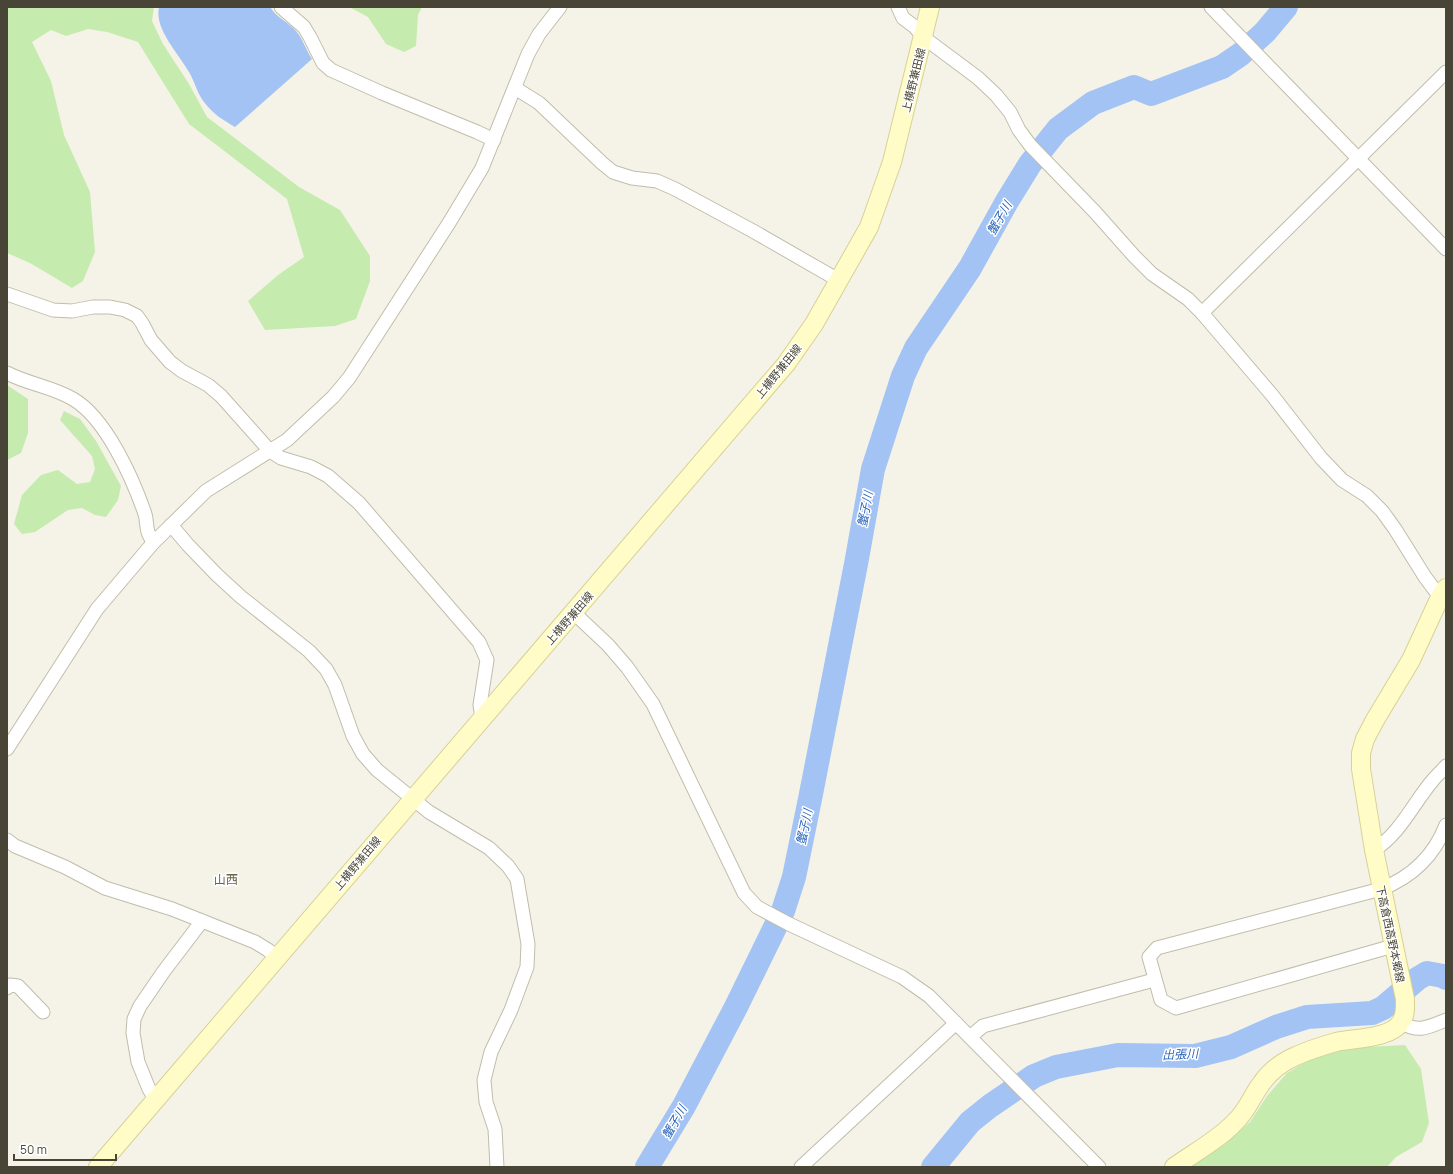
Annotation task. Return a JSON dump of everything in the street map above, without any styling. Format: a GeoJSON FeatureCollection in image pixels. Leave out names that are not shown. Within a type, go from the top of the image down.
{"type":"FeatureCollection","features":[{"type":"Feature","properties":{"kind":"main road","name":"上横野兼田線"},"geometry":{"type":"LineString","coordinates":[[98,1167],[786,364],[814,324],[840,281],[869,227],[892,162],[930,7]]}},
{"type":"Feature","properties":{"kind":"main road","name":"下高倉西高野本郷線"},"geometry":{"type":"LineString","coordinates":[[1401,1023],[1405,1013],[1405,998],[1381,889],[1361,769],[1361,753],[1365,739],[1411,660],[1444,591]]}},
{"type":"Feature","properties":{"kind":"main road"},"geometry":{"type":"LineString","coordinates":[[1174,1167],[1217,1137],[1235,1122],[1244,1112],[1260,1084],[1280,1064],[1315,1048],[1337,1042],[1380,1035],[1392,1030],[1401,1023]]}},
{"type":"Feature","properties":{"kind":"street"},"geometry":{"type":"LineString","coordinates":[[281,7],[304,27],[323,63],[331,70],[494,140]]}},
{"type":"Feature","properties":{"kind":"street"},"geometry":{"type":"LineString","coordinates":[[7,749],[97,609],[153,543],[206,490],[287,440],[333,397],[349,378],[449,223],[482,168],[528,54],[539,34],[555,11],[560,7]]}},
{"type":"Feature","properties":{"kind":"street"},"geometry":{"type":"LineString","coordinates":[[898,7],[903,18],[915,27],[923,37],[978,78],[996,95],[1010,112],[1019,130],[1030,145],[1095,212],[1134,256],[1152,274],[1188,299],[1272,396],[1321,458],[1342,480],[1367,496],[1382,511],[1434,589],[1444,591]]}},
{"type":"Feature","properties":{"kind":"street"},"geometry":{"type":"LineString","coordinates":[[1211,7],[1446,249]]}},
{"type":"Feature","properties":{"kind":"street"},"geometry":{"type":"LineString","coordinates":[[1202,314],[1446,72]]}},
{"type":"Feature","properties":{"kind":"street"},"geometry":{"type":"LineString","coordinates":[[515,88],[539,103],[613,172],[632,178],[657,182],[676,189],[840,281]]}},
{"type":"Feature","properties":{"kind":"street"},"geometry":{"type":"LineString","coordinates":[[7,294],[52,310],[72,311],[93,307],[110,307],[125,310],[137,316],[151,340],[170,362],[182,371],[208,385],[221,396],[270,451],[281,458],[311,467],[328,476],[359,503],[479,642],[487,660],[480,705],[482,718]]}},
{"type":"Feature","properties":{"kind":"street"},"geometry":{"type":"LineString","coordinates":[[7,373],[72,398],[83,406],[99,423],[110,438],[126,468],[146,516],[148,532],[153,543]]}},
{"type":"Feature","properties":{"kind":"street"},"geometry":{"type":"LineString","coordinates":[[171,525],[217,575],[241,597],[309,651],[326,669],[335,685],[353,736],[363,754],[377,770],[429,812],[489,848],[508,866],[517,879],[528,944],[527,967],[511,1010],[491,1052],[484,1080],[486,1102],[495,1129],[497,1167]]}},
{"type":"Feature","properties":{"kind":"street"},"geometry":{"type":"LineString","coordinates":[[574,612],[608,645],[653,704],[744,892],[757,907],[789,924],[902,977],[929,996],[1099,1167]]}},
{"type":"Feature","properties":{"kind":"street"},"geometry":{"type":"LineString","coordinates":[[1374,850],[1381,846],[1391,835],[1433,780],[1446,766]]}},
{"type":"Feature","properties":{"kind":"street"},"geometry":{"type":"LineString","coordinates":[[1393,946],[1176,1008],[1161,1000],[1154,980],[1149,957],[1157,948],[1381,889],[1413,872],[1427,859],[1441,838],[1446,825]]}},
{"type":"Feature","properties":{"kind":"street"},"geometry":{"type":"LineString","coordinates":[[7,840],[15,846],[65,867],[105,888],[172,909],[255,942],[277,957]]}},
{"type":"Feature","properties":{"kind":"street"},"geometry":{"type":"LineString","coordinates":[[155,1100],[138,1062],[133,1033],[134,1019],[140,1006],[164,971],[202,921]]}},
{"type":"Feature","properties":{"kind":"street"},"geometry":{"type":"LineString","coordinates":[[970,1037],[983,1026],[1154,980]]}},
{"type":"Feature","properties":{"kind":"street"},"geometry":{"type":"LineString","coordinates":[[7,988],[10,985],[18,986],[43,1012]]}},
{"type":"Feature","properties":{"kind":"street"},"geometry":{"type":"LineString","coordinates":[[1401,1023],[1412,1029],[1428,1027],[1446,1020]]}},
{"type":"Feature","properties":{"kind":"street"},"geometry":{"type":"LineString","coordinates":[[801,1167],[956,1023]]}},
{"type":"Feature","properties":{"kind":"green space"},"geometry":{"type":"Polygon","coordinates":[[[7,7],[154,7],[152,21],[163,44],[189,84],[207,117],[299,187],[340,210],[370,256],[370,281],[356,319],[335,326],[265,330],[248,301],[278,275],[304,257],[287,199],[189,124],[138,42],[107,32],[88,29],[66,36],[51,30],[32,42],[51,81],[64,135],[90,192],[95,252],[83,281],[72,288],[30,263],[7,253],[7,7]]]}},
{"type":"Feature","properties":{"kind":"green space"},"geometry":{"type":"Polygon","coordinates":[[[349,7],[422,7],[418,15],[416,46],[404,52],[386,44],[368,17],[349,7]]]}},
{"type":"Feature","properties":{"kind":"green space"},"geometry":{"type":"Polygon","coordinates":[[[7,385],[28,399],[28,433],[21,453],[7,460],[7,385]]]}},
{"type":"Feature","properties":{"kind":"green space"},"geometry":{"type":"Polygon","coordinates":[[[64,411],[80,419],[96,441],[121,486],[118,500],[106,517],[95,515],[82,508],[68,510],[35,532],[22,534],[14,524],[22,495],[41,475],[58,470],[77,484],[90,482],[95,469],[92,456],[60,420],[64,411]]]}},
{"type":"Feature","properties":{"kind":"green space"},"geometry":{"type":"Polygon","coordinates":[[[1405,1045],[1421,1069],[1429,1123],[1422,1142],[1396,1157],[1387,1167],[1191,1167],[1223,1145],[1250,1122],[1267,1096],[1287,1073],[1322,1053],[1367,1047],[1405,1045]]]}},
{"type":"Feature","properties":{"kind":"water"},"geometry":{"type":"Polygon","coordinates":[[[159,7],[270,7],[301,37],[312,59],[235,127],[215,114],[202,99],[189,72],[168,41],[160,24],[158,15],[159,7]]]}},
{"type":"Feature","properties":{"kind":"waterway","name":"蟹子川"},"geometry":{"type":"LineString","coordinates":[[647,1167],[684,1106],[736,1007],[783,911],[794,877],[810,799],[873,469],[903,376],[916,348],[970,268],[1006,203],[1030,164],[1058,129],[1093,103],[1134,87],[1151,94],[1222,67],[1241,54],[1265,32],[1286,7]]}},
{"type":"Feature","properties":{"kind":"waterway","name":"出張川"},"geometry":{"type":"LineString","coordinates":[[933,1167],[970,1122],[990,1106],[1034,1076],[1056,1067],[1118,1055],[1195,1056],[1231,1047],[1276,1027],[1307,1017],[1372,1013],[1383,1008],[1417,979],[1427,973],[1446,978]]}},
{"type":"Feature","properties":{"kind":"district","name":"山西"},"geometry":{"type":"Point","coordinates":[226,879]}}]}
